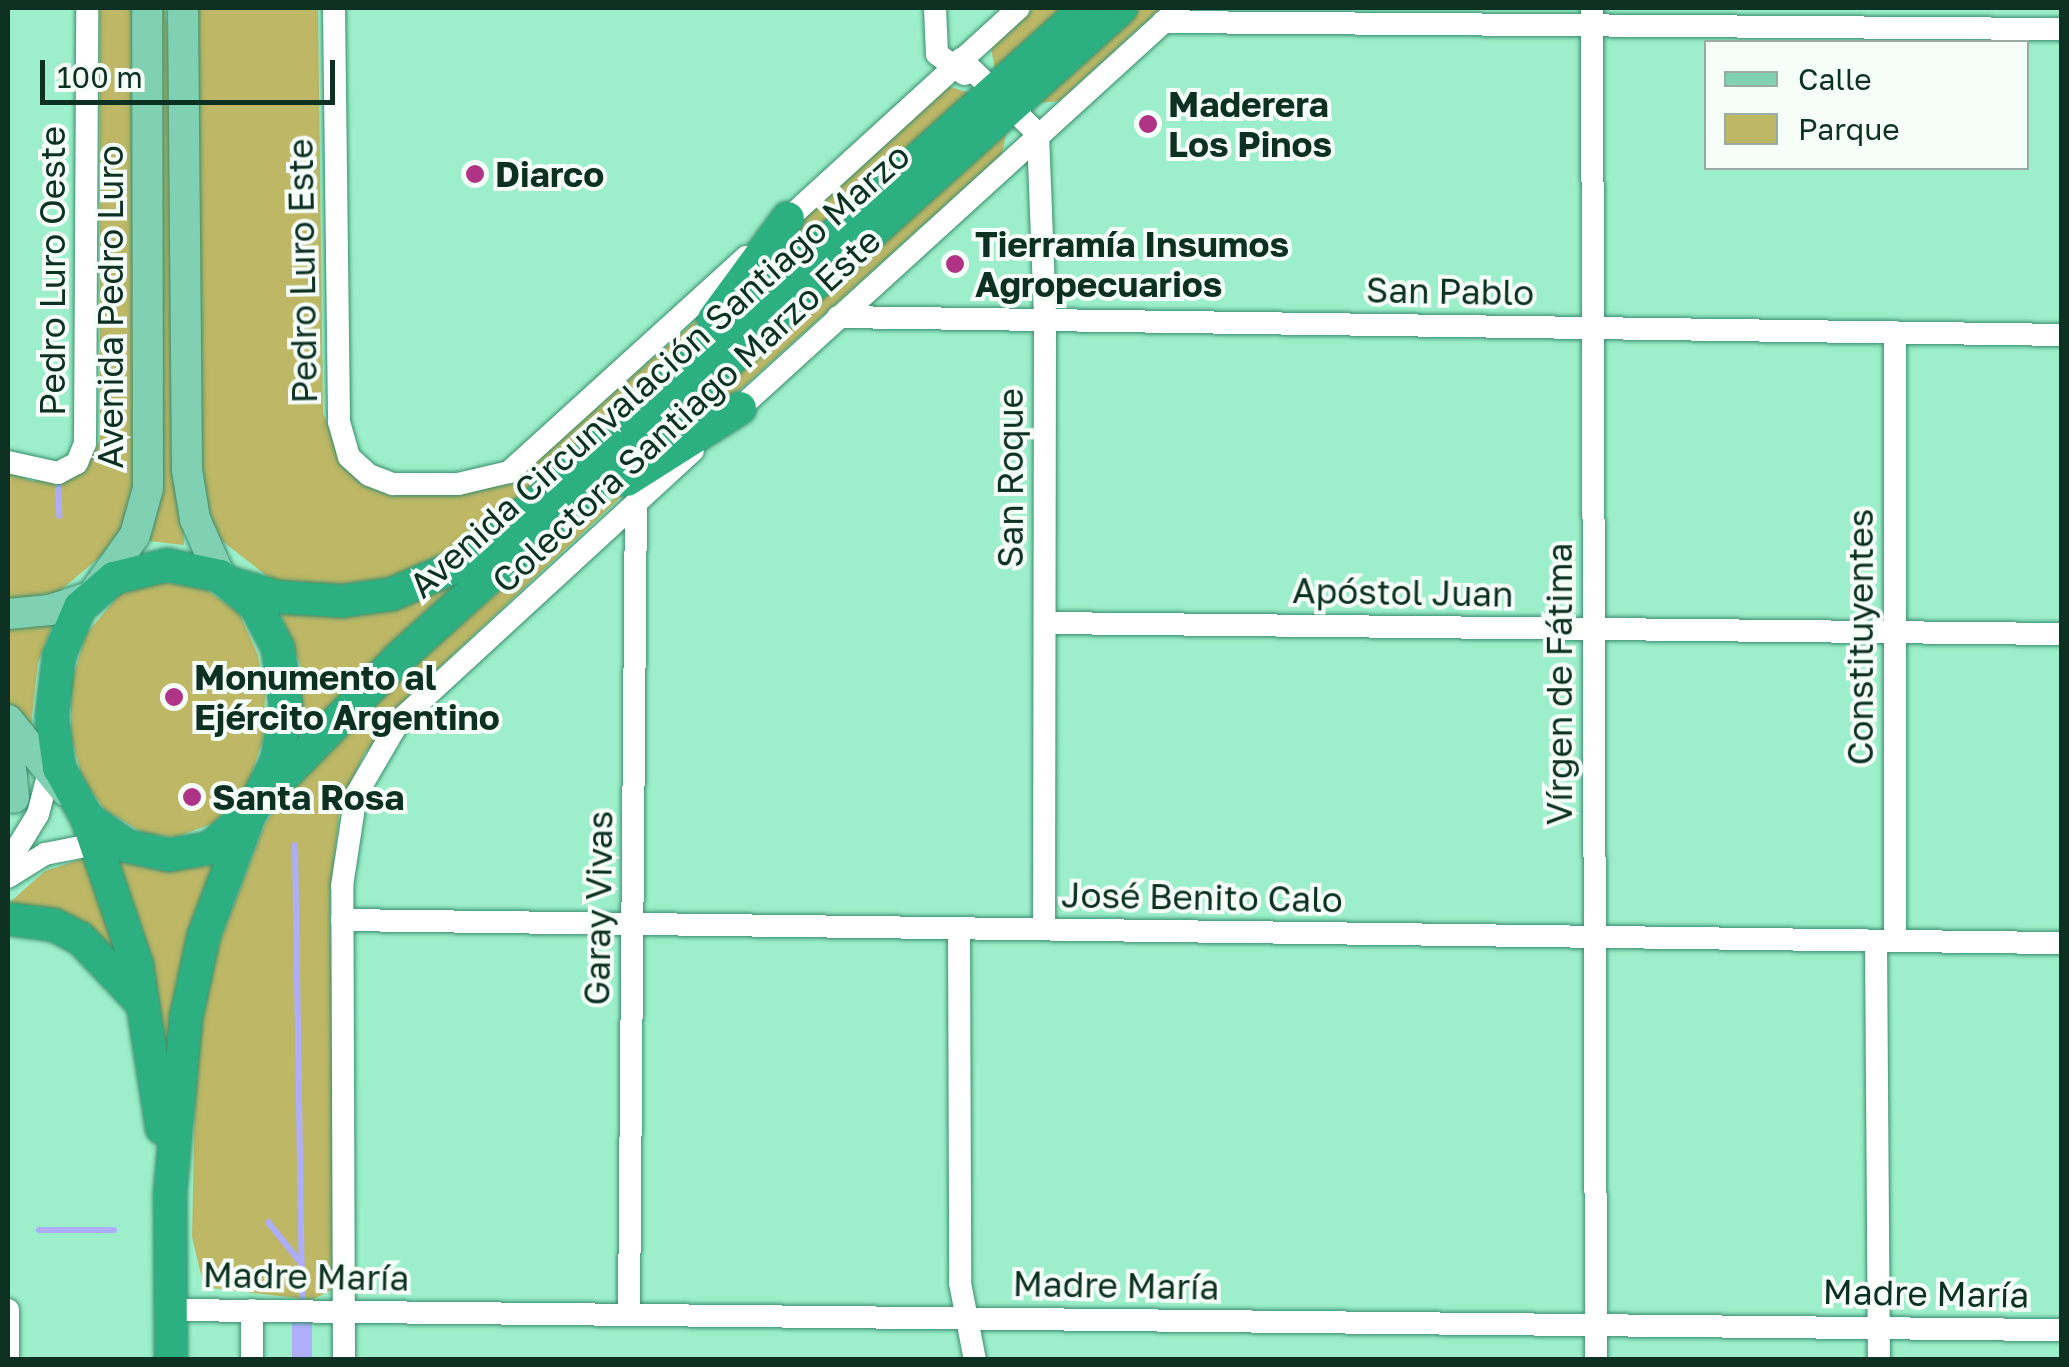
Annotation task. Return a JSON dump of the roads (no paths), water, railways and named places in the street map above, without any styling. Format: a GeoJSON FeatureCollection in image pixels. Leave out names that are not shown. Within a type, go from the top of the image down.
{"type":"FeatureCollection","features":[{"type":"Feature","properties":{"kind":"highway","name":"Avenida Circunvalación Santiago Marzo"},"geometry":{"type":"LineString","coordinates":[[255,807],[459,604],[1002,99],[1086,8]]}},
{"type":"Feature","properties":{"kind":"highway","name":"Avenida Circunvalación Santiago Marzo"},"geometry":{"type":"LineString","coordinates":[[225,580],[310,601],[392,594],[455,567],[526,512],[1002,99],[1121,8]]}},
{"type":"Feature","properties":{"kind":"highway"},"geometry":{"type":"LineString","coordinates":[[526,512],[596,430],[728,305],[788,218]]}},
{"type":"Feature","properties":{"kind":"highway"},"geometry":{"type":"LineString","coordinates":[[459,604],[548,545],[662,452],[740,408]]}},
{"type":"Feature","properties":{"kind":"highway"},"geometry":{"type":"LineString","coordinates":[[170,1194],[146,1008],[126,924],[93,825],[52,758],[59,656],[92,594],[154,566],[225,580],[263,614],[284,676],[284,734],[194,975],[170,1194],[171,1360]]}},
{"type":"Feature","properties":{"kind":"highway"},"geometry":{"type":"LineString","coordinates":[[93,825],[155,854],[183,855],[222,841],[255,807]]}},
{"type":"Feature","properties":{"kind":"highway"},"geometry":{"type":"LineString","coordinates":[[8,919],[40,922],[80,938],[146,1008]]}},
{"type":"Feature","properties":{"kind":"main road","name":"Avenida Pedro Luro"},"geometry":{"type":"LineString","coordinates":[[92,594],[135,534],[148,488],[147,8]]}},
{"type":"Feature","properties":{"kind":"main road"},"geometry":{"type":"LineString","coordinates":[[183,8],[187,470],[195,519],[225,580]]}},
{"type":"Feature","properties":{"kind":"main road"},"geometry":{"type":"LineString","coordinates":[[8,614],[50,610],[92,594]]}},
{"type":"Feature","properties":{"kind":"main road"},"geometry":{"type":"LineString","coordinates":[[8,720],[52,758]]}},
{"type":"Feature","properties":{"kind":"main road"},"geometry":{"type":"LineString","coordinates":[[8,739],[11,789]]}},
{"type":"Feature","properties":{"kind":"street","name":"Pedro Luro Oeste"},"geometry":{"type":"LineString","coordinates":[[8,462],[35,472],[68,469],[83,453],[87,8]]}},
{"type":"Feature","properties":{"kind":"street","name":"Pedro Luro Este"},"geometry":{"type":"LineString","coordinates":[[334,8],[339,422],[346,450],[359,469]]}},
{"type":"Feature","properties":{"kind":"street"},"geometry":{"type":"LineString","coordinates":[[935,8],[936,50],[1002,99],[1038,134]]}},
{"type":"Feature","properties":{"kind":"street","name":"Colectora Santiago Marzo Este"},"geometry":{"type":"LineString","coordinates":[[359,469],[405,484],[473,483],[509,472],[1020,8]]}},
{"type":"Feature","properties":{"kind":"street","name":"Colectora Santiago Marzo Este"},"geometry":{"type":"LineString","coordinates":[[344,1360],[342,920],[347,825],[383,742],[636,503],[1171,15]]}},
{"type":"Feature","properties":{"kind":"street"},"geometry":{"type":"LineString","coordinates":[[1171,15],[1592,15],[2062,29]]}},
{"type":"Feature","properties":{"kind":"street","name":"Vírgen de Fátima"},"geometry":{"type":"LineString","coordinates":[[1592,15],[1596,1360]]}},
{"type":"Feature","properties":{"kind":"street","name":"San Roque"},"geometry":{"type":"LineString","coordinates":[[1038,134],[1045,320],[1044,930]]}},
{"type":"Feature","properties":{"kind":"street","name":"San Pablo"},"geometry":{"type":"LineString","coordinates":[[838,318],[2062,335]]}},
{"type":"Feature","properties":{"kind":"street","name":"Constituyentes"},"geometry":{"type":"LineString","coordinates":[[1880,1360],[1895,632],[1894,332]]}},
{"type":"Feature","properties":{"kind":"street","name":"Garay Vivas"},"geometry":{"type":"LineString","coordinates":[[629,1314],[636,503]]}},
{"type":"Feature","properties":{"kind":"street","name":"Apóstol Juan"},"geometry":{"type":"LineString","coordinates":[[1044,623],[2062,634]]}},
{"type":"Feature","properties":{"kind":"street"},"geometry":{"type":"LineString","coordinates":[[9,865],[38,814],[52,758]]}},
{"type":"Feature","properties":{"kind":"street"},"geometry":{"type":"LineString","coordinates":[[9,865],[11,789]]}},
{"type":"Feature","properties":{"kind":"street"},"geometry":{"type":"LineString","coordinates":[[9,865],[45,854],[93,825]]}},
{"type":"Feature","properties":{"kind":"street","name":"José Benito Calo"},"geometry":{"type":"LineString","coordinates":[[342,920],[2062,943]]}},
{"type":"Feature","properties":{"kind":"street"},"geometry":{"type":"LineString","coordinates":[[959,928],[960,1283],[975,1360]]}},
{"type":"Feature","properties":{"kind":"street"},"geometry":{"type":"LineString","coordinates":[[8,1310],[8,1360]]}},
{"type":"Feature","properties":{"kind":"street","name":"Madre María"},"geometry":{"type":"LineString","coordinates":[[170,1310],[2062,1330]]}},
{"type":"Feature","properties":{"kind":"street"},"geometry":{"type":"LineString","coordinates":[[252,1310],[252,1360]]}},
{"type":"Feature","properties":{"kind":"waterway"},"geometry":{"type":"LineString","coordinates":[[58,479],[59,516]]}},
{"type":"Feature","properties":{"kind":"waterway"},"geometry":{"type":"LineString","coordinates":[[295,845],[302,1300]]}},
{"type":"Feature","properties":{"kind":"waterway"},"geometry":{"type":"LineString","coordinates":[[268,1222],[301,1263]]}},
{"type":"Feature","properties":{"kind":"waterway"},"geometry":{"type":"LineString","coordinates":[[39,1230],[114,1230]]}},
{"type":"Feature","properties":{"kind":"waterway"},"geometry":{"type":"LineString","coordinates":[[302,1321],[302,1360]]}},
{"type":"Feature","properties":{"kind":"place","name":"Maderera Los Pinos"},"geometry":{"type":"Point","coordinates":[1148,124]}},
{"type":"Feature","properties":{"kind":"place","name":"Diarco"},"geometry":{"type":"Point","coordinates":[475,174]}},
{"type":"Feature","properties":{"kind":"place","name":"Tierramía Insumos Agropecuarios"},"geometry":{"type":"Point","coordinates":[955,264]}},
{"type":"Feature","properties":{"kind":"place","name":"Monumento al Ejército Argentino"},"geometry":{"type":"Point","coordinates":[174,697]}},
{"type":"Feature","properties":{"kind":"place","name":"Santa Rosa"},"geometry":{"type":"Point","coordinates":[192,797]}}]}
